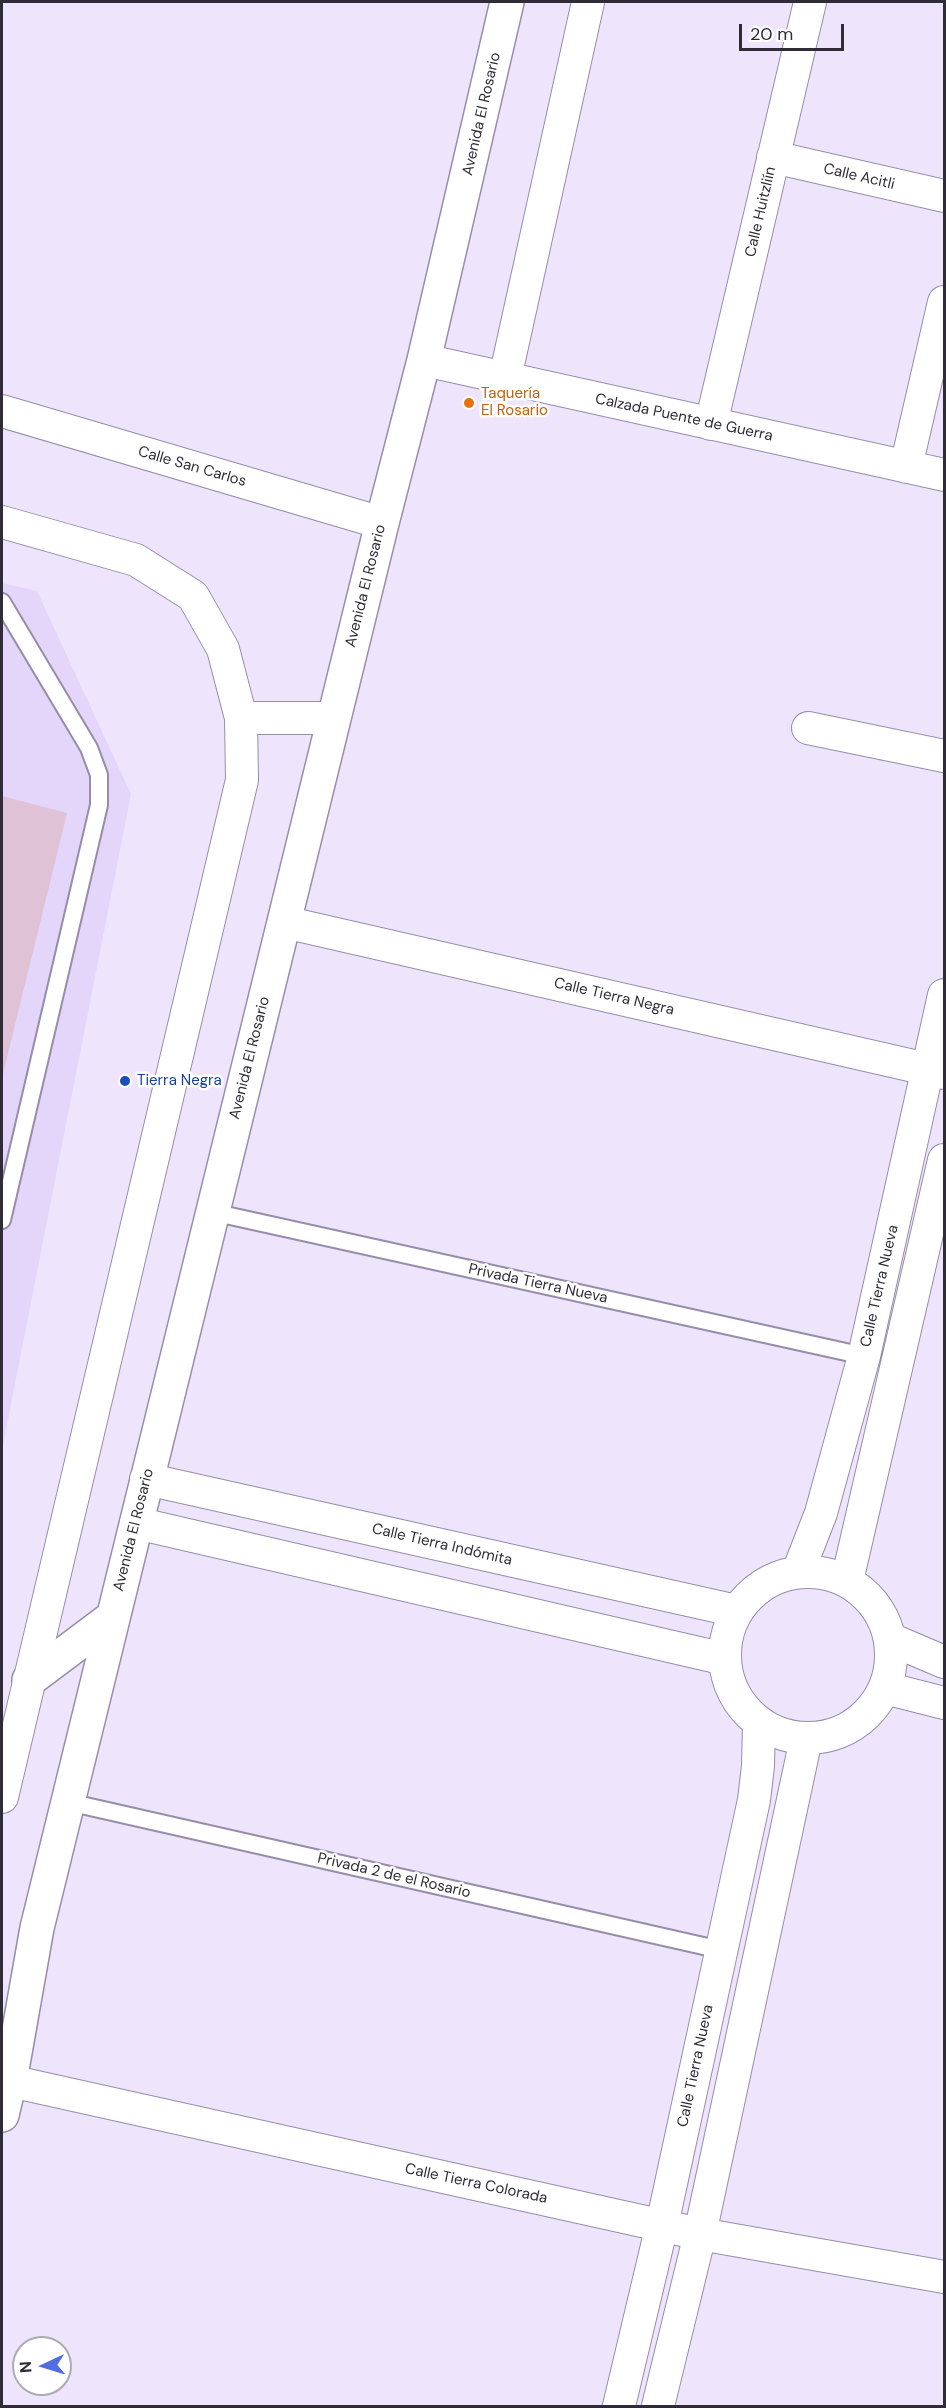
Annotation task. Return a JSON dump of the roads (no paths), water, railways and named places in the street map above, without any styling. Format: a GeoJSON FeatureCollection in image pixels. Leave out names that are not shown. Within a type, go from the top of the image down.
{"type":"FeatureCollection","features":[{"type":"Feature","properties":{"kind":"street","name":"Avenida El Rosario"},"geometry":{"type":"LineString","coordinates":[[2,2115],[37,1928],[424,360],[507,2]]}},
{"type":"Feature","properties":{"kind":"street"},"geometry":{"type":"LineString","coordinates":[[505,378],[588,2]]}},
{"type":"Feature","properties":{"kind":"street","name":"Calle Huitzliín"},"geometry":{"type":"LineString","coordinates":[[711,424],[810,2]]}},
{"type":"Feature","properties":{"kind":"street","name":"Calle Acitli"},"geometry":{"type":"LineString","coordinates":[[774,157],[945,196]]}},
{"type":"Feature","properties":{"kind":"street"},"geometry":{"type":"LineString","coordinates":[[906,467],[945,302]]}},
{"type":"Feature","properties":{"kind":"street","name":"Calzada Puente de Guerra"},"geometry":{"type":"LineString","coordinates":[[424,360],[945,475]]}},
{"type":"Feature","properties":{"kind":"street","name":"Calle San Carlos"},"geometry":{"type":"LineString","coordinates":[[2,411],[382,523]]}},
{"type":"Feature","properties":{"kind":"street"},"geometry":{"type":"LineString","coordinates":[[2,522],[136,560],[192,596],[223,649],[242,717],[242,780],[2,1797]]}},
{"type":"Feature","properties":{"kind":"street"},"geometry":{"type":"LineString","coordinates":[[242,717],[334,718]]}},
{"type":"Feature","properties":{"kind":"street"},"geometry":{"type":"LineString","coordinates":[[808,728],[945,756]]}},
{"type":"Feature","properties":{"kind":"street","name":"Calle Tierra Negra"},"geometry":{"type":"LineString","coordinates":[[284,922],[937,1071]]}},
{"type":"Feature","properties":{"kind":"street","name":"Calle Tierra Nueva"},"geometry":{"type":"LineString","coordinates":[[798,1572],[821,1513],[937,1071],[945,995]]}},
{"type":"Feature","properties":{"kind":"street"},"geometry":{"type":"LineString","coordinates":[[847,1581],[945,1160]]}},
{"type":"Feature","properties":{"kind":"street","name":"Calle Tierra Indómita"},"geometry":{"type":"LineString","coordinates":[[146,1479],[738,1611]]}},
{"type":"Feature","properties":{"kind":"street"},"geometry":{"type":"LineString","coordinates":[[136,1523],[725,1659]]}},
{"type":"Feature","properties":{"kind":"street"},"geometry":{"type":"LineString","coordinates":[[798,1572],[823,1573],[847,1581],[866,1596],[876,1609],[890,1639],[891,1664],[885,1688],[872,1709],[853,1725],[831,1736],[806,1739],[781,1734],[759,1723],[742,1705],[730,1683],[725,1659],[728,1634],[738,1611],[753,1592],[774,1579],[798,1572]]}},
{"type":"Feature","properties":{"kind":"street"},"geometry":{"type":"LineString","coordinates":[[29,1680],[113,1617]]}},
{"type":"Feature","properties":{"kind":"street"},"geometry":{"type":"LineString","coordinates":[[890,1639],[945,1662]]}},
{"type":"Feature","properties":{"kind":"street"},"geometry":{"type":"LineString","coordinates":[[885,1688],[945,1703]]}},
{"type":"Feature","properties":{"kind":"street","name":"Calle Tierra Nueva"},"geometry":{"type":"LineString","coordinates":[[619,2406],[662,2225],[754,1800],[759,1723]]}},
{"type":"Feature","properties":{"kind":"street"},"geometry":{"type":"LineString","coordinates":[[658,2406],[700,2234],[806,1739]]}},
{"type":"Feature","properties":{"kind":"street","name":"Calle Tierra Colorada"},"geometry":{"type":"LineString","coordinates":[[10,2081],[700,2234],[945,2277]]}},
{"type":"Feature","properties":{"kind":"lane"},"geometry":{"type":"LineString","coordinates":[[2,603],[90,748],[99,775],[99,805],[2,1220]]}},
{"type":"Feature","properties":{"kind":"lane","name":"Privada Tierra Nueva"},"geometry":{"type":"LineString","coordinates":[[212,1212],[864,1356]]}},
{"type":"Feature","properties":{"kind":"lane","name":"Privada 2 de el Rosario"},"geometry":{"type":"LineString","coordinates":[[68,1802],[721,1950]]}},
{"type":"Feature","properties":{"kind":"place","name":"Taquería El Rosario"},"geometry":{"type":"Point","coordinates":[469,403]}},
{"type":"Feature","properties":{"kind":"place","name":"Tierra Negra"},"geometry":{"type":"Point","coordinates":[125,1081]}}]}
